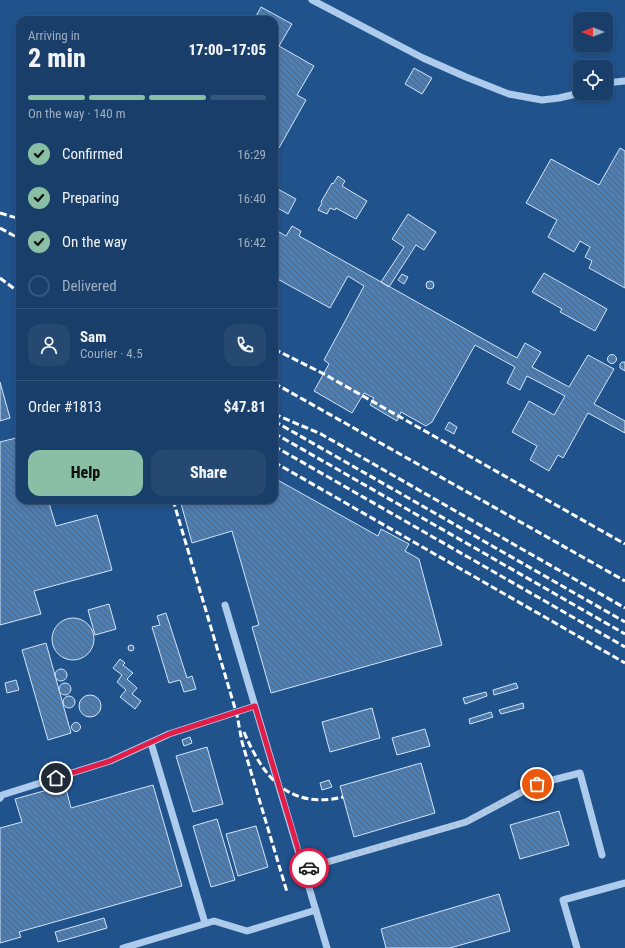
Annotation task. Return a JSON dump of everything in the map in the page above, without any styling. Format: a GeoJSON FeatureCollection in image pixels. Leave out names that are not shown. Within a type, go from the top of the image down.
{"type":"FeatureCollection","features":[{"type":"Feature","properties":{"kind":"lane"},"geometry":{"type":"LineString","coordinates":[[312,0],[423,58],[509,94],[542,100],[573,95]]}},
{"type":"Feature","properties":{"kind":"lane"},"geometry":{"type":"LineString","coordinates":[[613,82],[625,81]]}},
{"type":"Feature","properties":{"kind":"lane"},"geometry":{"type":"LineString","coordinates":[[225,605],[327,948]]}},
{"type":"Feature","properties":{"kind":"lane"},"geometry":{"type":"LineString","coordinates":[[0,798],[2,795],[110,761],[169,734],[255,706]]}},
{"type":"Feature","properties":{"kind":"lane"},"geometry":{"type":"LineString","coordinates":[[151,743],[205,923]]}},
{"type":"Feature","properties":{"kind":"lane"},"geometry":{"type":"LineString","coordinates":[[304,869],[466,822],[537,784],[580,773],[602,855]]}},
{"type":"Feature","properties":{"kind":"lane"},"geometry":{"type":"LineString","coordinates":[[577,948],[563,900],[625,883]]}},
{"type":"Feature","properties":{"kind":"lane"},"geometry":{"type":"LineString","coordinates":[[123,948],[214,921],[247,931],[316,910]]}},
{"type":"Feature","properties":{"kind":"building"},"geometry":{"type":"Polygon","coordinates":[[[261,7],[277,16],[256,16],[261,7]]]}},
{"type":"Feature","properties":{"kind":"building"},"geometry":{"type":"Polygon","coordinates":[[[278,16],[292,24],[279,46],[314,66],[297,95],[306,100],[279,148],[278,16]]]}},
{"type":"Feature","properties":{"kind":"building"},"geometry":{"type":"Polygon","coordinates":[[[414,68],[432,78],[422,94],[405,84],[414,68]]]}},
{"type":"Feature","properties":{"kind":"building"},"geometry":{"type":"Polygon","coordinates":[[[620,148],[625,151],[625,288],[589,268],[592,261],[585,257],[590,247],[580,241],[574,252],[548,237],[557,220],[526,203],[551,159],[599,185],[620,148]]]}},
{"type":"Feature","properties":{"kind":"building"},"geometry":{"type":"Polygon","coordinates":[[[338,176],[345,181],[342,186],[367,201],[356,219],[336,208],[335,210],[330,208],[327,214],[318,210],[332,183],[333,184],[338,176]]]}},
{"type":"Feature","properties":{"kind":"building"},"geometry":{"type":"Polygon","coordinates":[[[278,189],[296,199],[288,214],[278,208],[278,189]]]}},
{"type":"Feature","properties":{"kind":"building"},"geometry":{"type":"Polygon","coordinates":[[[408,214],[436,232],[424,250],[416,245],[389,287],[381,282],[404,247],[392,239],[408,214]]]}},
{"type":"Feature","properties":{"kind":"building"},"geometry":{"type":"Polygon","coordinates":[[[292,226],[301,231],[299,236],[517,358],[525,343],[541,352],[532,367],[569,387],[588,355],[614,369],[594,404],[625,421],[625,433],[588,413],[563,458],[558,455],[549,471],[530,460],[537,446],[512,432],[529,401],[554,415],[565,396],[527,376],[520,390],[507,383],[515,367],[475,345],[432,422],[426,426],[401,412],[397,421],[370,405],[374,398],[364,393],[352,413],[314,391],[329,364],[324,360],[364,286],[348,276],[330,308],[278,279],[278,231],[286,236],[292,226]]]}},
{"type":"Feature","properties":{"kind":"building"},"geometry":{"type":"Polygon","coordinates":[[[544,273],[607,309],[595,331],[560,312],[562,309],[532,292],[544,273]]]}},
{"type":"Feature","properties":{"kind":"building"},"geometry":{"type":"Polygon","coordinates":[[[402,274],[408,277],[404,284],[398,280],[402,274]]]}},
{"type":"Feature","properties":{"kind":"building"},"geometry":{"type":"Polygon","coordinates":[[[428,281],[432,281],[434,285],[432,289],[428,289],[426,287],[426,283],[428,281]]]}},
{"type":"Feature","properties":{"kind":"building"},"geometry":{"type":"Polygon","coordinates":[[[612,354],[617,359],[612,364],[607,359],[612,354]]]}},
{"type":"Feature","properties":{"kind":"building"},"geometry":{"type":"Polygon","coordinates":[[[625,362],[625,371],[620,368],[620,364],[625,362]]]}},
{"type":"Feature","properties":{"kind":"building"},"geometry":{"type":"Polygon","coordinates":[[[0,382],[10,418],[0,421],[0,382]]]}},
{"type":"Feature","properties":{"kind":"building"},"geometry":{"type":"Polygon","coordinates":[[[449,422],[457,427],[454,434],[445,429],[449,422]]]}},
{"type":"Feature","properties":{"kind":"building"},"geometry":{"type":"Polygon","coordinates":[[[16,438],[16,504],[49,504],[56,526],[97,515],[112,570],[34,591],[41,614],[0,625],[0,442],[16,438]]]}},
{"type":"Feature","properties":{"kind":"building"},"geometry":{"type":"Polygon","coordinates":[[[278,480],[378,536],[381,529],[409,544],[405,551],[419,559],[442,645],[271,693],[252,627],[259,625],[232,531],[192,543],[181,504],[278,504],[278,480]]]}},
{"type":"Feature","properties":{"kind":"building"},"geometry":{"type":"Polygon","coordinates":[[[109,604],[116,629],[95,635],[88,610],[109,604]]]}},
{"type":"Feature","properties":{"kind":"building"},"geometry":{"type":"Polygon","coordinates":[[[166,613],[187,678],[192,676],[196,689],[184,692],[180,680],[169,683],[152,627],[160,625],[157,616],[166,613]]]}},
{"type":"Feature","properties":{"kind":"building"},"geometry":{"type":"Polygon","coordinates":[[[73,618],[88,624],[94,639],[88,654],[73,660],[58,654],[52,639],[58,624],[73,618]]]}},
{"type":"Feature","properties":{"kind":"building"},"geometry":{"type":"Polygon","coordinates":[[[46,643],[71,733],[48,740],[22,650],[46,643]]]}},
{"type":"Feature","properties":{"kind":"building"},"geometry":{"type":"Polygon","coordinates":[[[131,645],[134,648],[131,651],[128,648],[131,645]]]}},
{"type":"Feature","properties":{"kind":"building"},"geometry":{"type":"Polygon","coordinates":[[[120,659],[125,663],[123,665],[133,673],[127,679],[137,688],[132,694],[141,701],[135,709],[120,697],[126,690],[117,682],[122,675],[113,668],[120,659]]]}},
{"type":"Feature","properties":{"kind":"building"},"geometry":{"type":"Polygon","coordinates":[[[59,669],[63,669],[67,675],[63,681],[59,681],[55,677],[55,673],[59,669]]]}},
{"type":"Feature","properties":{"kind":"building"},"geometry":{"type":"Polygon","coordinates":[[[16,680],[19,690],[7,693],[5,683],[16,680]]]}},
{"type":"Feature","properties":{"kind":"building"},"geometry":{"type":"Polygon","coordinates":[[[65,683],[69,685],[71,689],[69,693],[65,695],[61,693],[59,689],[61,685],[65,683]]]}},
{"type":"Feature","properties":{"kind":"building"},"geometry":{"type":"Polygon","coordinates":[[[516,683],[518,688],[494,695],[493,690],[516,683]]]}},
{"type":"Feature","properties":{"kind":"building"},"geometry":{"type":"Polygon","coordinates":[[[486,692],[487,696],[465,704],[463,698],[486,692]]]}},
{"type":"Feature","properties":{"kind":"building"},"geometry":{"type":"Polygon","coordinates":[[[90,695],[98,698],[101,706],[98,714],[90,717],[82,714],[79,706],[82,698],[90,695]]]}},
{"type":"Feature","properties":{"kind":"building"},"geometry":{"type":"Polygon","coordinates":[[[67,696],[71,696],[75,702],[71,708],[67,708],[63,704],[63,700],[67,696]]]}},
{"type":"Feature","properties":{"kind":"building"},"geometry":{"type":"Polygon","coordinates":[[[523,703],[524,708],[501,714],[499,710],[523,703]]]}},
{"type":"Feature","properties":{"kind":"building"},"geometry":{"type":"Polygon","coordinates":[[[372,708],[380,738],[330,752],[322,722],[372,708]]]}},
{"type":"Feature","properties":{"kind":"building"},"geometry":{"type":"Polygon","coordinates":[[[491,712],[493,717],[470,724],[469,719],[491,712]]]}},
{"type":"Feature","properties":{"kind":"building"},"geometry":{"type":"Polygon","coordinates":[[[76,722],[81,727],[76,732],[71,727],[76,722]]]}},
{"type":"Feature","properties":{"kind":"building"},"geometry":{"type":"Polygon","coordinates":[[[425,729],[430,746],[397,755],[392,738],[425,729]]]}},
{"type":"Feature","properties":{"kind":"building"},"geometry":{"type":"Polygon","coordinates":[[[190,737],[192,743],[184,746],[182,740],[190,737]]]}},
{"type":"Feature","properties":{"kind":"building"},"geometry":{"type":"Polygon","coordinates":[[[207,747],[223,804],[193,812],[176,756],[207,747]]]}},
{"type":"Feature","properties":{"kind":"building"},"geometry":{"type":"Polygon","coordinates":[[[421,763],[435,813],[354,837],[340,786],[421,763]]]}},
{"type":"Feature","properties":{"kind":"building"},"geometry":{"type":"Polygon","coordinates":[[[329,780],[332,787],[322,790],[320,783],[329,780]]]}},
{"type":"Feature","properties":{"kind":"building"},"geometry":{"type":"Polygon","coordinates":[[[65,785],[71,808],[153,785],[182,886],[19,932],[21,937],[0,943],[0,828],[22,822],[15,799],[65,785]]]}},
{"type":"Feature","properties":{"kind":"building"},"geometry":{"type":"Polygon","coordinates":[[[559,811],[569,845],[520,859],[510,825],[559,811]]]}},
{"type":"Feature","properties":{"kind":"building"},"geometry":{"type":"Polygon","coordinates":[[[217,819],[235,880],[211,887],[193,826],[217,819]]]}},
{"type":"Feature","properties":{"kind":"building"},"geometry":{"type":"Polygon","coordinates":[[[256,826],[268,867],[238,876],[226,834],[256,826]]]}},
{"type":"Feature","properties":{"kind":"building"},"geometry":{"type":"Polygon","coordinates":[[[499,894],[510,931],[450,948],[386,948],[381,929],[499,894]]]}},
{"type":"Feature","properties":{"kind":"building"},"geometry":{"type":"Polygon","coordinates":[[[104,918],[107,928],[58,942],[55,932],[104,918]]]}},
{"type":"Feature","properties":{"kind":"railway"},"geometry":{"type":"LineString","coordinates":[[0,213],[16,218]]}},
{"type":"Feature","properties":{"kind":"railway"},"geometry":{"type":"LineString","coordinates":[[0,228],[16,237]]}},
{"type":"Feature","properties":{"kind":"railway"},"geometry":{"type":"LineString","coordinates":[[0,278],[16,290]]}},
{"type":"Feature","properties":{"kind":"railway"},"geometry":{"type":"LineString","coordinates":[[278,351],[324,374],[625,544]]}},
{"type":"Feature","properties":{"kind":"railway"},"geometry":{"type":"LineString","coordinates":[[278,385],[625,581]]}},
{"type":"Feature","properties":{"kind":"railway"},"geometry":{"type":"LineString","coordinates":[[278,416],[321,434],[625,608]]}},
{"type":"Feature","properties":{"kind":"railway"},"geometry":{"type":"LineString","coordinates":[[278,423],[625,622]]}},
{"type":"Feature","properties":{"kind":"railway"},"geometry":{"type":"LineString","coordinates":[[278,435],[625,634]]}},
{"type":"Feature","properties":{"kind":"railway"},"geometry":{"type":"LineString","coordinates":[[278,448],[625,647]]}},
{"type":"Feature","properties":{"kind":"railway"},"geometry":{"type":"LineString","coordinates":[[278,464],[625,663]]}},
{"type":"Feature","properties":{"kind":"railway"},"geometry":{"type":"LineString","coordinates":[[174,504],[237,715],[242,742],[287,892]]}},
{"type":"Feature","properties":{"kind":"railway"},"geometry":{"type":"LineString","coordinates":[[244,732],[260,763],[269,776],[280,786],[293,794],[307,799],[324,800],[343,797]]}},
{"type":"Feature","properties":{"kind":"way so far"},"geometry":{"type":"LineString","coordinates":[[309,868],[466,822],[537,784]]}},
{"type":"Feature","properties":{"kind":"route"},"geometry":{"type":"LineString","coordinates":[[56,778],[110,761],[169,734],[255,706],[304,869],[309,868]]}}]}
